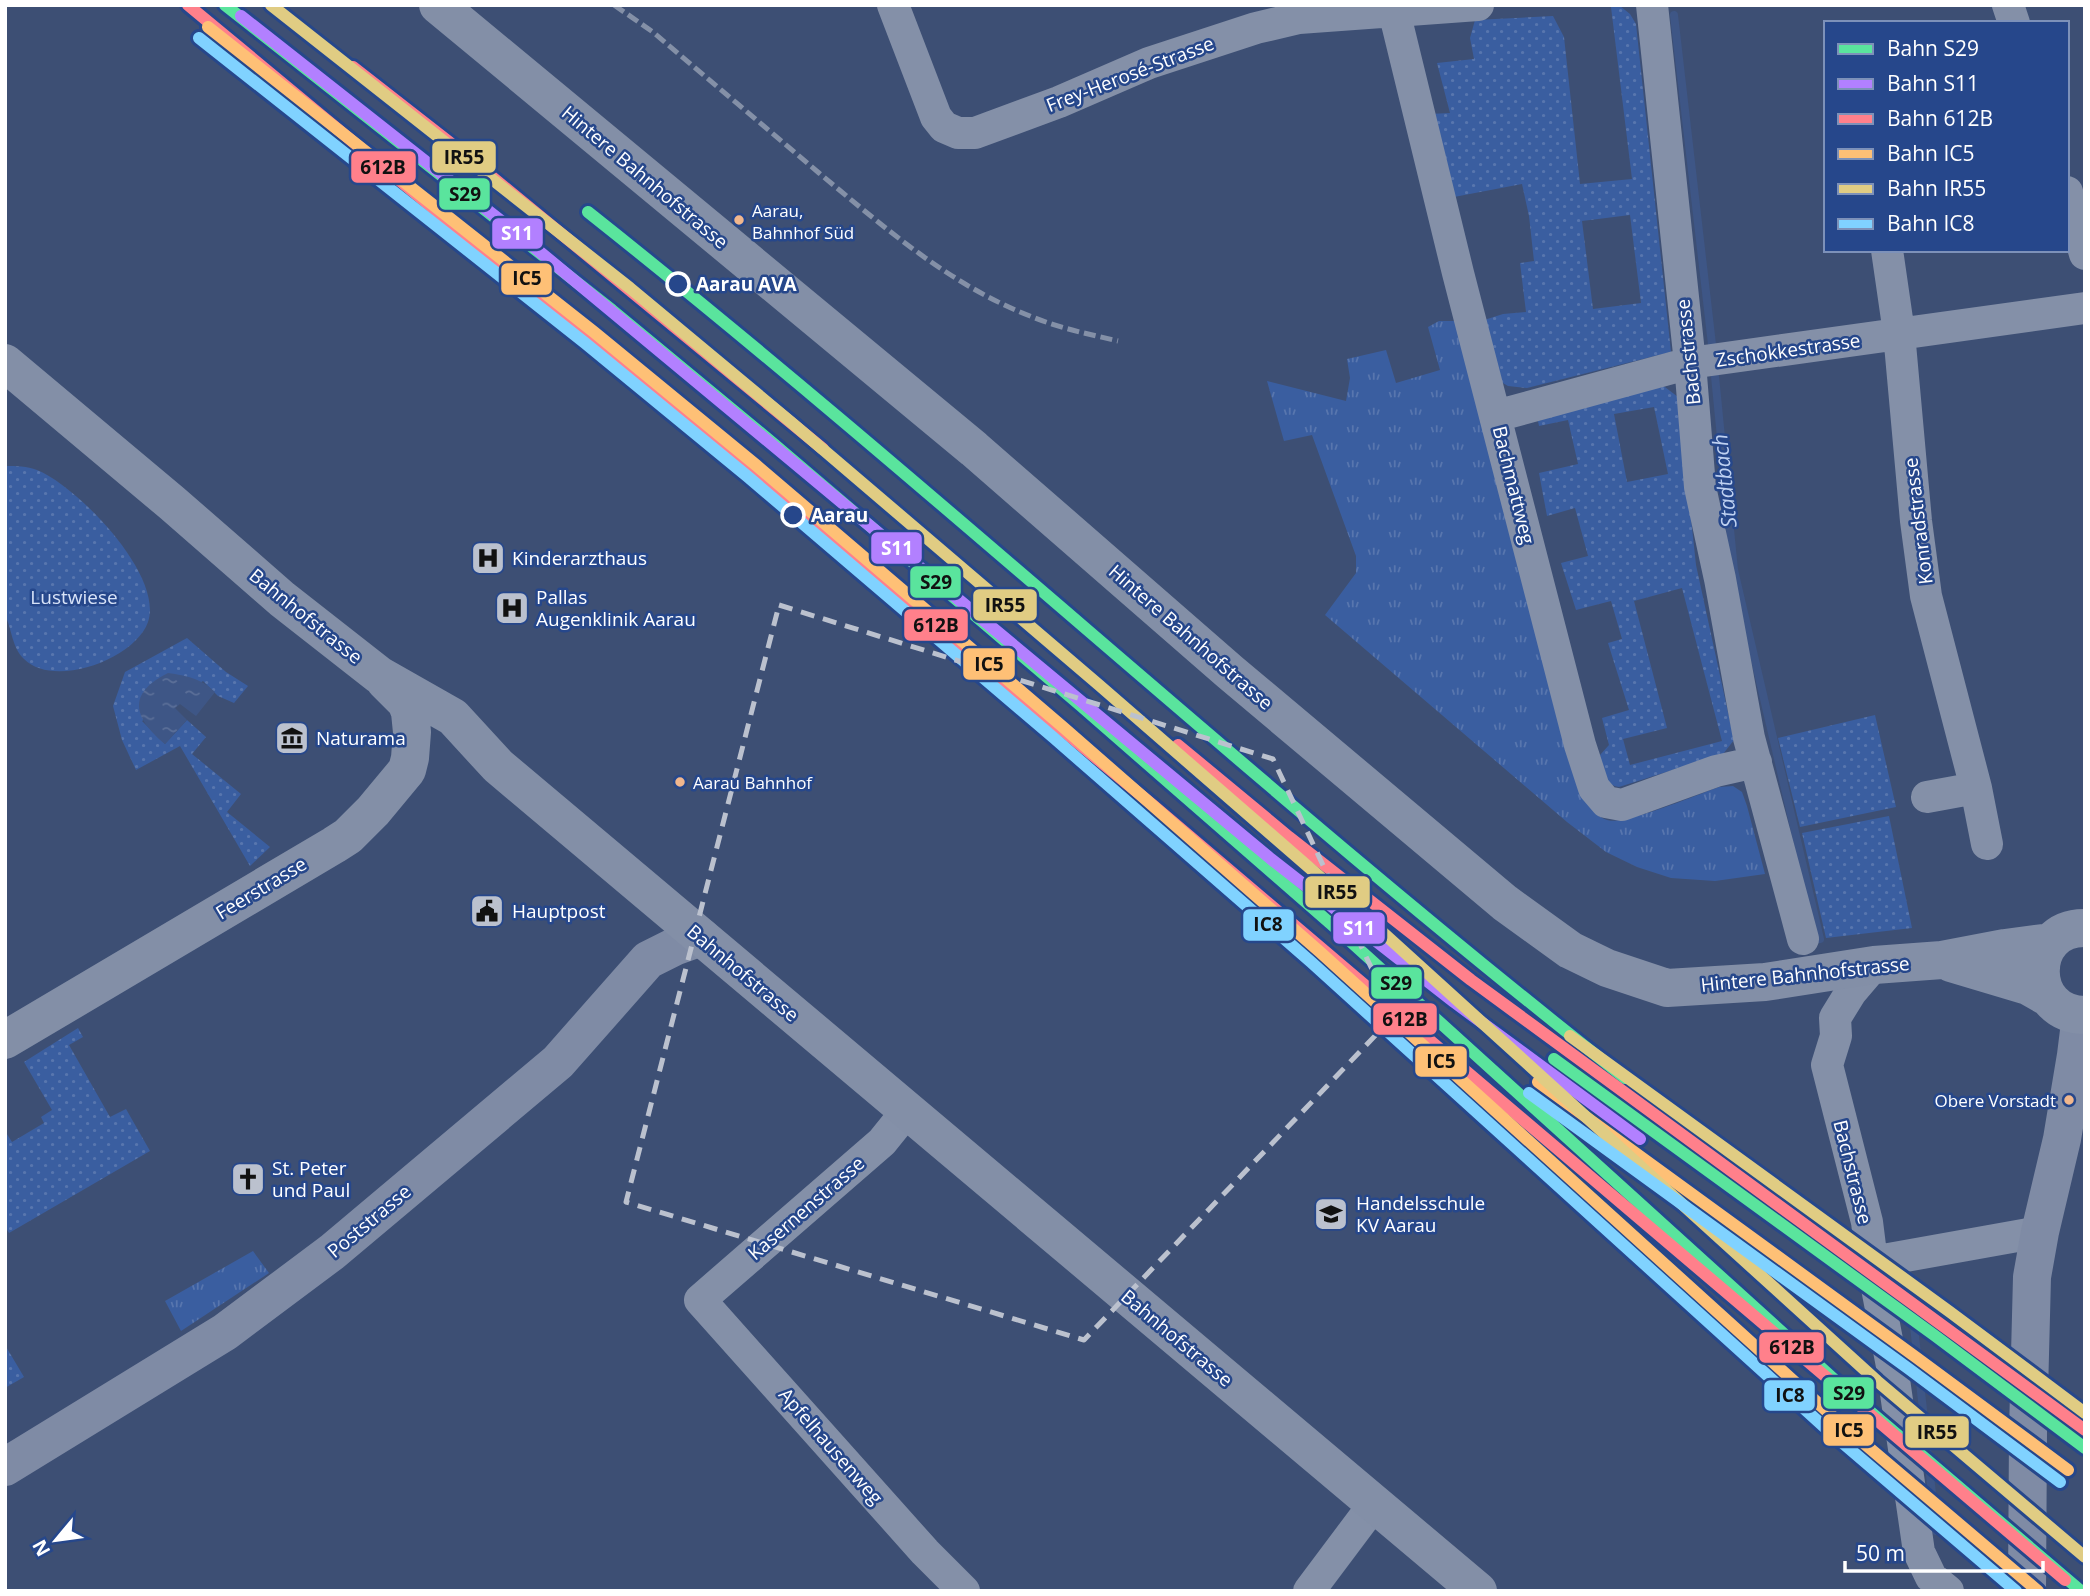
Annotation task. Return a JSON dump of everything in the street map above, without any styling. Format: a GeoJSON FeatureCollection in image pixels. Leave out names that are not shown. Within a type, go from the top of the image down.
{"type":"FeatureCollection","features":[{"type":"Feature","properties":{"kind":"main road","name":"Hintere Bahnhofstrasse"},"geometry":{"type":"LineString","coordinates":[[438,5],[974,449],[1230,672],[1504,903],[1570,950],[1607,968],[1667,988],[1765,982],[1874,965],[1942,960],[2068,935]]}},
{"type":"Feature","properties":{"kind":"main road","name":"Bahnhofstrasse"},"geometry":{"type":"LineString","coordinates":[[5,363],[282,599],[379,675],[453,717],[498,766],[1478,1591]]}},
{"type":"Feature","properties":{"kind":"main road","name":"Feerstrasse"},"geometry":{"type":"LineString","coordinates":[[5,1040],[334,845],[358,827],[403,775],[410,758],[410,712],[406,702],[379,675]]}},
{"type":"Feature","properties":{"kind":"main road"},"geometry":{"type":"LineString","coordinates":[[2028,1591],[2032,1277],[2062,1139],[2076,1055],[2071,1009],[2043,988],[2040,964],[2044,953],[2068,935]]}},
{"type":"Feature","properties":{"kind":"main road","name":"Poststrasse"},"geometry":{"type":"LineString","coordinates":[[5,1467],[225,1332],[322,1260],[558,1062],[648,960],[701,937]]}},
{"type":"Feature","properties":{"kind":"main road"},"geometry":{"type":"LineString","coordinates":[[1942,960],[2028,986],[2071,1009]]}},
{"type":"Feature","properties":{"kind":"street","name":"Frey-Herosé-Strasse"},"geometry":{"type":"LineString","coordinates":[[893,5],[936,117],[944,127],[958,133],[975,133],[1059,102],[1252,17],[1299,18],[1478,5]]}},
{"type":"Feature","properties":{"kind":"street","name":"Bachstrasse"},"geometry":{"type":"LineString","coordinates":[[1652,5],[1708,361],[1700,487],[1749,738],[1803,939]]}},
{"type":"Feature","properties":{"kind":"street","name":"Bachmattweg"},"geometry":{"type":"LineString","coordinates":[[1394,11],[1458,273],[1580,745],[1594,788],[1606,802],[1622,805],[1716,771],[1756,762]]}},
{"type":"Feature","properties":{"kind":"street"},"geometry":{"type":"LineString","coordinates":[[2069,199],[2085,254]]}},
{"type":"Feature","properties":{"kind":"street","name":"Konradstrasse"},"geometry":{"type":"LineString","coordinates":[[1887,252],[1899,334],[1916,521],[1926,596],[1976,788],[1987,844]]}},
{"type":"Feature","properties":{"kind":"street","name":"Zschokkestrasse"},"geometry":{"type":"LineString","coordinates":[[1496,416],[1708,361],[2085,308]]}},
{"type":"Feature","properties":{"kind":"street"},"geometry":{"type":"LineString","coordinates":[[1927,797],[1976,788]]}},
{"type":"Feature","properties":{"kind":"street","name":"Bachstrasse"},"geometry":{"type":"LineString","coordinates":[[1874,965],[1851,992],[1835,1018],[1836,1036],[1826,1065],[1867,1222],[1892,1366],[1919,1552],[1930,1577],[1948,1591]]}},
{"type":"Feature","properties":{"kind":"street","name":"Kasernenstrasse"},"geometry":{"type":"LineString","coordinates":[[701,1300],[882,1142],[907,1111]]}},
{"type":"Feature","properties":{"kind":"street"},"geometry":{"type":"LineString","coordinates":[[1872,1262],[2040,1232]]}},
{"type":"Feature","properties":{"kind":"street","name":"Apfelhausenweg"},"geometry":{"type":"LineString","coordinates":[[701,1300],[925,1552],[964,1591]]}},
{"type":"Feature","properties":{"kind":"street"},"geometry":{"type":"LineString","coordinates":[[1309,1591],[1375,1503]]}},
{"type":"Feature","properties":{"kind":"highlighted area"},"geometry":{"type":"Polygon","coordinates":[[[779,605],[1273,759],[1394,1016],[1084,1340],[626,1202],[779,605]]]}},
{"type":"Feature","properties":{"kind":"green space"},"geometry":{"type":"Polygon","coordinates":[[[1620,6],[1630,14],[1636,24],[1671,352],[1527,388],[1508,386],[1496,379],[1481,321],[1503,314],[1526,312],[1520,263],[1534,261],[1522,184],[1454,197],[1429,114],[1450,113],[1437,63],[1474,59],[1470,38],[1475,20],[1553,16],[1564,37],[1580,184],[1632,179],[1611,7],[1620,6]],[[1630,215],[1582,221],[1593,309],[1641,303],[1630,215]]]}},
{"type":"Feature","properties":{"kind":"green space"},"geometry":{"type":"Polygon","coordinates":[[[1439,321],[1464,321],[1584,797],[1600,817],[1616,821],[1644,814],[1719,787],[1733,786],[1742,792],[1765,874],[1715,881],[1671,878],[1637,867],[1606,852],[1567,822],[1325,615],[1356,573],[1356,556],[1312,435],[1284,441],[1267,381],[1346,401],[1350,378],[1347,359],[1386,350],[1396,383],[1440,370],[1428,327],[1439,321]]]}},
{"type":"Feature","properties":{"kind":"green space"},"geometry":{"type":"Polygon","coordinates":[[[1661,384],[1678,397],[1696,565],[1734,740],[1723,754],[1619,787],[1607,780],[1600,755],[1609,745],[1602,718],[1629,710],[1608,643],[1622,639],[1611,601],[1576,610],[1561,563],[1588,556],[1575,508],[1547,516],[1539,473],[1578,464],[1568,420],[1539,426],[1538,421],[1661,384]],[[1654,407],[1614,414],[1627,482],[1668,474],[1654,407]],[[1682,588],[1634,601],[1667,728],[1623,739],[1630,765],[1722,741],[1682,588]]]}},
{"type":"Feature","properties":{"kind":"green space","name":"Lustwiese"},"geometry":{"type":"Polygon","coordinates":[[[5,466],[37,470],[54,479],[94,513],[130,557],[143,581],[149,603],[148,622],[127,648],[111,658],[92,666],[54,671],[37,668],[20,655],[5,615],[5,466]]]}},
{"type":"Feature","properties":{"kind":"green space"},"geometry":{"type":"Polygon","coordinates":[[[187,638],[226,672],[248,686],[234,703],[218,696],[203,681],[142,721],[165,744],[187,720],[206,737],[192,754],[241,794],[227,812],[270,847],[250,866],[180,746],[136,770],[122,740],[113,706],[125,672],[187,638]]]}},
{"type":"Feature","properties":{"kind":"green space"},"geometry":{"type":"Polygon","coordinates":[[[1875,715],[1896,807],[1800,827],[1778,738],[1875,715]]]}},
{"type":"Feature","properties":{"kind":"green space"},"geometry":{"type":"Polygon","coordinates":[[[1889,816],[1912,928],[1826,938],[1802,833],[1889,816]]]}},
{"type":"Feature","properties":{"kind":"green space"},"geometry":{"type":"Polygon","coordinates":[[[78,1028],[83,1037],[69,1045],[110,1117],[126,1109],[150,1151],[9,1233],[5,1226],[5,1131],[12,1142],[44,1123],[41,1117],[52,1110],[24,1062],[78,1028]]]}},
{"type":"Feature","properties":{"kind":"green space"},"geometry":{"type":"Polygon","coordinates":[[[253,1251],[269,1273],[181,1331],[165,1301],[253,1251]]]}},
{"type":"Feature","properties":{"kind":"green space"},"geometry":{"type":"Polygon","coordinates":[[[5,1345],[24,1377],[5,1388],[5,1345]]]}},
{"type":"Feature","properties":{"kind":"water"},"geometry":{"type":"Polygon","coordinates":[[[168,673],[193,678],[215,692],[196,716],[180,704],[175,708],[187,720],[165,744],[146,725],[139,707],[145,689],[168,673]]]}},
{"type":"Feature","properties":{"kind":"waterway","name":"Stadtbach"},"geometry":{"type":"LineString","coordinates":[[1674,15],[1713,353]]}},
{"type":"Feature","properties":{"kind":"waterway","name":"Stadtbach"},"geometry":{"type":"LineString","coordinates":[[1714,366],[1734,570],[1820,939]]}},
{"type":"Feature","properties":{"kind":"waterway","name":"Stadtbach"},"geometry":{"type":"LineString","coordinates":[[1910,1289],[1936,1531]]}},
{"type":"Feature","properties":{"kind":"railway"},"geometry":{"type":"LineString","coordinates":[[614,5],[653,32],[819,173],[945,272],[1030,316],[1118,341]]}},
{"type":"Feature","properties":{"kind":"rail line","name":"612B"},"geometry":{"type":"LineString","coordinates":[[188,5],[1154,806],[2065,1580]]}},
{"type":"Feature","properties":{"kind":"rail line","name":"S29"},"geometry":{"type":"LineString","coordinates":[[225,5],[612,310],[774,444],[1081,706],[1339,931],[1859,1402],[2081,1591]]}},
{"type":"Feature","properties":{"kind":"rail line","name":"IR55"},"geometry":{"type":"LineString","coordinates":[[271,5],[630,288],[1099,685],[1358,910],[1877,1381],[2085,1557]]}},
{"type":"Feature","properties":{"kind":"rail line","name":"S11"},"geometry":{"type":"LineString","coordinates":[[241,16],[528,242],[1271,859],[1454,1002],[1640,1139]]}},
{"type":"Feature","properties":{"kind":"rail line","name":"IC5"},"geometry":{"type":"LineString","coordinates":[[208,27],[594,332],[756,465],[1063,727],[1320,952],[1840,1423],[2038,1591]]}},
{"type":"Feature","properties":{"kind":"rail line","name":"IC8"},"geometry":{"type":"LineString","coordinates":[[199,38],[585,343],[747,476],[1054,738],[1311,962],[1831,1433],[2016,1591]]}},
{"type":"Feature","properties":{"kind":"rail line","name":"612B"},"geometry":{"type":"LineString","coordinates":[[353,67],[458,149],[823,449]]}},
{"type":"Feature","properties":{"kind":"rail line","name":"S29"},"geometry":{"type":"LineString","coordinates":[[588,212],[849,426],[1363,865],[1625,1078]]}},
{"type":"Feature","properties":{"kind":"rail line","name":"612B"},"geometry":{"type":"LineString","coordinates":[[1178,745],[1289,837],[1471,980],[2085,1430]]}},
{"type":"Feature","properties":{"kind":"rail line","name":"IR55"},"geometry":{"type":"LineString","coordinates":[[1570,1036],[2085,1413]]}},
{"type":"Feature","properties":{"kind":"rail line","name":"S29"},"geometry":{"type":"LineString","coordinates":[[1554,1059],[2085,1448]]}},
{"type":"Feature","properties":{"kind":"rail line","name":"IC5"},"geometry":{"type":"LineString","coordinates":[[1538,1082],[2068,1470]]}},
{"type":"Feature","properties":{"kind":"rail line","name":"IC8"},"geometry":{"type":"LineString","coordinates":[[1529,1093],[2060,1482]]}},
{"type":"Feature","properties":{"kind":"place","name":"Aarau, Bahnhof Süd"},"geometry":{"type":"Point","coordinates":[739,220]}},
{"type":"Feature","properties":{"kind":"place","name":"Aarau AVA"},"geometry":{"type":"Point","coordinates":[678,284]}},
{"type":"Feature","properties":{"kind":"place","name":"Aarau"},"geometry":{"type":"Point","coordinates":[793,515]}},
{"type":"Feature","properties":{"kind":"place","name":"Kinderarzthaus"},"geometry":{"type":"Point","coordinates":[488,558]}},
{"type":"Feature","properties":{"kind":"place","name":"Pallas Augenklinik Aarau"},"geometry":{"type":"Point","coordinates":[512,608]}},
{"type":"Feature","properties":{"kind":"place","name":"Naturama"},"geometry":{"type":"Point","coordinates":[292,738]}},
{"type":"Feature","properties":{"kind":"place","name":"Aarau Bahnhof"},"geometry":{"type":"Point","coordinates":[680,782]}},
{"type":"Feature","properties":{"kind":"place","name":"Hauptpost"},"geometry":{"type":"Point","coordinates":[487,911]}},
{"type":"Feature","properties":{"kind":"place","name":"Obere Vorstadt"},"geometry":{"type":"Point","coordinates":[2069,1100]}},
{"type":"Feature","properties":{"kind":"place","name":"St. Peter und Paul"},"geometry":{"type":"Point","coordinates":[248,1179]}},
{"type":"Feature","properties":{"kind":"place","name":"Handelsschule KV Aarau"},"geometry":{"type":"Point","coordinates":[1331,1214]}}]}
